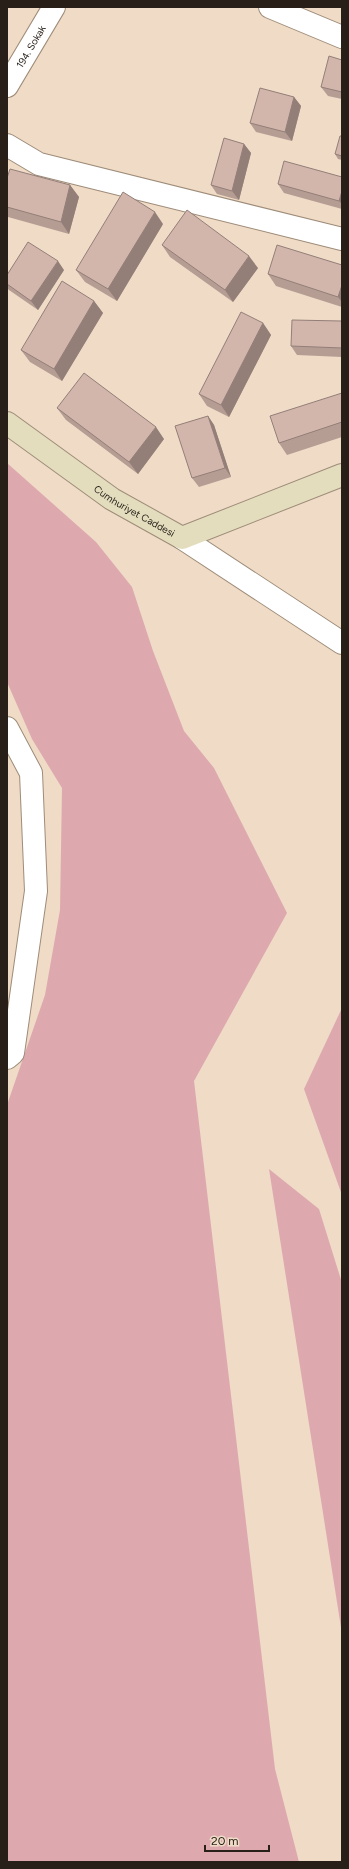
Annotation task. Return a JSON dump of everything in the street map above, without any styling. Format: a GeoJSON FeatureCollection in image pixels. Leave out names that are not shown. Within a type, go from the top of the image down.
{"type":"FeatureCollection","features":[{"type":"Feature","properties":{"kind":"street","name":"194. Sokak"},"geometry":{"type":"LineString","coordinates":[[7,86],[54,7]]}},
{"type":"Feature","properties":{"kind":"street"},"geometry":{"type":"LineString","coordinates":[[270,7],[342,37]]}},
{"type":"Feature","properties":{"kind":"street"},"geometry":{"type":"LineString","coordinates":[[7,145],[39,164],[342,239]]}},
{"type":"Feature","properties":{"kind":"street","name":"Cumhuriyet Caddesi"},"geometry":{"type":"LineString","coordinates":[[7,423],[112,499],[182,538],[342,475]]}},
{"type":"Feature","properties":{"kind":"street"},"geometry":{"type":"LineString","coordinates":[[182,538],[342,643]]}},
{"type":"Feature","properties":{"kind":"street"},"geometry":{"type":"LineString","coordinates":[[7,728],[31,773],[36,891],[13,1053],[7,1058]]}},
{"type":"Feature","properties":{"kind":"shaded area"},"geometry":{"type":"Polygon","coordinates":[[[7,463],[96,542],[132,587],[153,651],[184,731],[214,768],[287,913],[194,1081],[275,1769],[299,1862],[7,1862],[7,1105],[45,995],[60,910],[62,788],[32,739],[7,682],[7,463]]]}},
{"type":"Feature","properties":{"kind":"shaded area"},"geometry":{"type":"Polygon","coordinates":[[[342,1008],[342,1195],[304,1089],[342,1008]]]}},
{"type":"Feature","properties":{"kind":"shaded area"},"geometry":{"type":"Polygon","coordinates":[[[269,1169],[319,1209],[342,1283],[342,1634],[269,1169]]]}},
{"type":"Feature","properties":{"kind":"building"},"geometry":{"type":"Polygon","coordinates":[[[329,56],[342,60],[342,92],[321,87],[329,56]]]}},
{"type":"Feature","properties":{"kind":"building"},"geometry":{"type":"Polygon","coordinates":[[[260,88],[294,97],[285,132],[250,123],[260,88]]]}},
{"type":"Feature","properties":{"kind":"building"},"geometry":{"type":"Polygon","coordinates":[[[340,136],[342,136],[342,156],[335,154],[340,136]]]}},
{"type":"Feature","properties":{"kind":"building"},"geometry":{"type":"Polygon","coordinates":[[[224,138],[244,144],[232,191],[211,185],[224,138]]]}},
{"type":"Feature","properties":{"kind":"building"},"geometry":{"type":"Polygon","coordinates":[[[284,161],[342,177],[342,191],[339,201],[278,184],[284,161]]]}},
{"type":"Feature","properties":{"kind":"building"},"geometry":{"type":"Polygon","coordinates":[[[10,169],[70,185],[61,222],[7,207],[7,178],[10,169]]]}},
{"type":"Feature","properties":{"kind":"building"},"geometry":{"type":"Polygon","coordinates":[[[123,192],[155,212],[108,289],[76,270],[123,192]]]}},
{"type":"Feature","properties":{"kind":"building"},"geometry":{"type":"Polygon","coordinates":[[[187,210],[249,256],[225,290],[162,245],[187,210]]]}},
{"type":"Feature","properties":{"kind":"building"},"geometry":{"type":"Polygon","coordinates":[[[28,242],[58,261],[31,301],[7,284],[7,275],[28,242]]]}},
{"type":"Feature","properties":{"kind":"building"},"geometry":{"type":"Polygon","coordinates":[[[277,245],[342,265],[342,285],[338,297],[268,274],[277,245]]]}},
{"type":"Feature","properties":{"kind":"building"},"geometry":{"type":"Polygon","coordinates":[[[62,281],[94,301],[54,369],[21,350],[62,281]]]}},
{"type":"Feature","properties":{"kind":"building"},"geometry":{"type":"Polygon","coordinates":[[[241,312],[263,323],[221,405],[199,394],[241,312]]]}},
{"type":"Feature","properties":{"kind":"building"},"geometry":{"type":"Polygon","coordinates":[[[292,320],[342,321],[342,348],[291,346],[292,320]]]}},
{"type":"Feature","properties":{"kind":"building"},"geometry":{"type":"Polygon","coordinates":[[[84,373],[156,427],[129,462],[57,408],[84,373]]]}},
{"type":"Feature","properties":{"kind":"building"},"geometry":{"type":"Polygon","coordinates":[[[342,393],[342,422],[279,443],[270,416],[342,393]]]}},
{"type":"Feature","properties":{"kind":"building"},"geometry":{"type":"Polygon","coordinates":[[[208,416],[225,468],[192,478],[175,426],[208,416]]]}}]}
